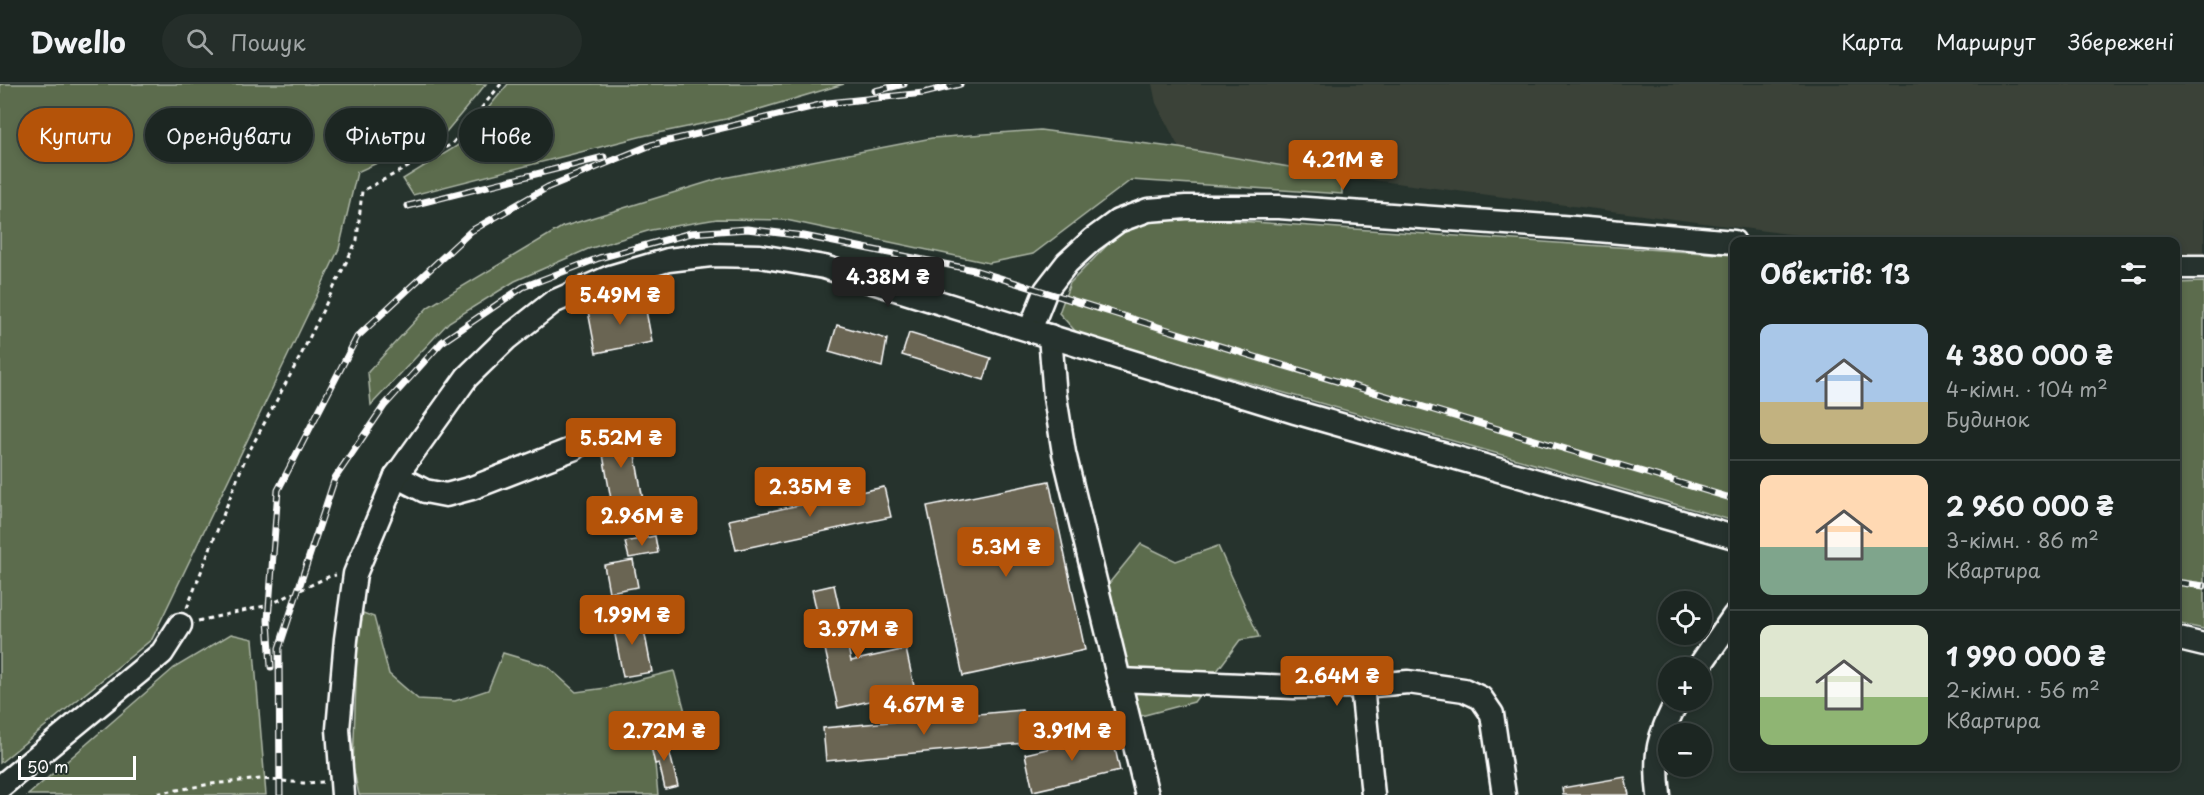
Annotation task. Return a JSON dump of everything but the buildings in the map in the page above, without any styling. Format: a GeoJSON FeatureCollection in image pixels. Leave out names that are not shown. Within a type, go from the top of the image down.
{"type":"FeatureCollection","features":[{"type":"Feature","properties":{"kind":"street"},"geometry":{"type":"LineString","coordinates":[[1147,795],[1064,453],[1055,397],[1040,333],[1046,290],[1067,263],[1092,240],[1118,221],[1148,210],[1186,207],[1280,207],[1730,242]]}},
{"type":"Feature","properties":{"kind":"street"},"geometry":{"type":"LineString","coordinates":[[342,788],[338,729],[346,639],[355,574],[396,476],[467,377],[506,339],[553,302],[610,277],[668,260],[711,255],[760,256],[824,267],[1295,412],[1730,536]]}},
{"type":"Feature","properties":{"kind":"street"},"geometry":{"type":"LineString","coordinates":[[2180,267],[2204,267]]}},
{"type":"Feature","properties":{"kind":"street"},"geometry":{"type":"LineString","coordinates":[[396,476],[425,491],[446,495],[472,488],[575,448]]}},
{"type":"Feature","properties":{"kind":"street"},"geometry":{"type":"LineString","coordinates":[[1706,657],[1730,622]]}},
{"type":"Feature","properties":{"kind":"street"},"geometry":{"type":"LineString","coordinates":[[0,787],[162,653],[180,625]]}},
{"type":"Feature","properties":{"kind":"street"},"geometry":{"type":"LineString","coordinates":[[2180,639],[2204,645]]}},
{"type":"Feature","properties":{"kind":"street"},"geometry":{"type":"LineString","coordinates":[[1119,680],[1294,687],[1362,686],[1408,682],[1464,690],[1481,698],[1492,714],[1504,795]]}},
{"type":"Feature","properties":{"kind":"street"},"geometry":{"type":"LineString","coordinates":[[1362,686],[1373,795]]}},
{"type":"Feature","properties":{"kind":"street"},"geometry":{"type":"LineString","coordinates":[[1659,795],[1658,741],[1673,711]]}},
{"type":"Feature","properties":{"kind":"path"},"geometry":{"type":"LineString","coordinates":[[180,625],[245,459],[301,355],[357,240],[362,191],[452,144],[501,84]]}},
{"type":"Feature","properties":{"kind":"path"},"geometry":{"type":"LineString","coordinates":[[180,625],[269,605],[330,576],[355,574]]}},
{"type":"Feature","properties":{"kind":"path"},"geometry":{"type":"LineString","coordinates":[[149,795],[211,784],[261,779],[342,788]]}},
{"type":"Feature","properties":{"kind":"shaded area"},"geometry":{"type":"Polygon","coordinates":[[[1152,84],[2204,84],[2204,271],[2180,271],[2180,237],[1812,237],[1342,176],[1179,148],[1156,103],[1152,84]]]}},
{"type":"Feature","properties":{"kind":"green space"},"geometry":{"type":"Polygon","coordinates":[[[0,84],[486,84],[466,108],[459,108],[459,116],[447,131],[447,108],[325,108],[325,162],[379,162],[357,172],[339,249],[152,639],[0,763],[0,84]]]}},
{"type":"Feature","properties":{"kind":"green space"},"geometry":{"type":"Polygon","coordinates":[[[508,84],[844,84],[726,119],[643,136],[553,159],[553,108],[488,108],[508,84]]]}},
{"type":"Feature","properties":{"kind":"green space"},"geometry":{"type":"Polygon","coordinates":[[[1040,130],[1179,148],[1342,176],[1342,194],[1131,180],[1033,254],[989,263],[786,220],[717,219],[651,230],[588,249],[515,281],[449,322],[371,405],[368,372],[428,307],[562,227],[718,179],[932,138],[1040,130]]]}},
{"type":"Feature","properties":{"kind":"green space"},"geometry":{"type":"Polygon","coordinates":[[[459,144],[459,162],[542,162],[413,195],[403,179],[431,162],[447,162],[447,152],[459,144]]]}},
{"type":"Feature","properties":{"kind":"green space"},"geometry":{"type":"Polygon","coordinates":[[[1179,217],[1730,255],[1730,520],[1078,334],[1059,313],[1070,283],[1127,225],[1179,217]]]}},
{"type":"Feature","properties":{"kind":"green space"},"geometry":{"type":"Polygon","coordinates":[[[2204,282],[2204,629],[2180,624],[2180,283],[2204,282]]]}},
{"type":"Feature","properties":{"kind":"green space"},"geometry":{"type":"Polygon","coordinates":[[[1141,544],[1176,561],[1218,546],[1259,637],[1240,640],[1194,702],[1137,717],[1106,587],[1141,544]]]}},
{"type":"Feature","properties":{"kind":"green space"},"geometry":{"type":"Polygon","coordinates":[[[363,613],[374,617],[389,674],[418,699],[455,701],[488,690],[503,653],[547,666],[576,692],[606,688],[674,671],[691,734],[650,742],[658,795],[359,795],[353,767],[357,652],[363,613]]]}},
{"type":"Feature","properties":{"kind":"green space"},"geometry":{"type":"Polygon","coordinates":[[[231,634],[253,639],[266,795],[28,795],[174,668],[231,634]]]}},
{"type":"Feature","properties":{"kind":"railway"},"geometry":{"type":"LineString","coordinates":[[875,91],[904,84]]}},
{"type":"Feature","properties":{"kind":"railway"},"geometry":{"type":"LineString","coordinates":[[271,667],[268,620],[278,490],[357,337],[471,231],[548,187],[651,145],[828,103],[924,93],[960,84]]}},
{"type":"Feature","properties":{"kind":"railway"},"geometry":{"type":"LineString","coordinates":[[408,206],[604,157]]}},
{"type":"Feature","properties":{"kind":"railway"},"geometry":{"type":"LineString","coordinates":[[280,795],[279,648],[335,478],[384,406],[442,342],[523,287],[599,258],[691,233],[747,229],[804,236],[974,270],[1262,359],[1730,498]]}},
{"type":"Feature","properties":{"kind":"railway"},"geometry":{"type":"LineString","coordinates":[[2180,583],[2204,586]]}}]}
